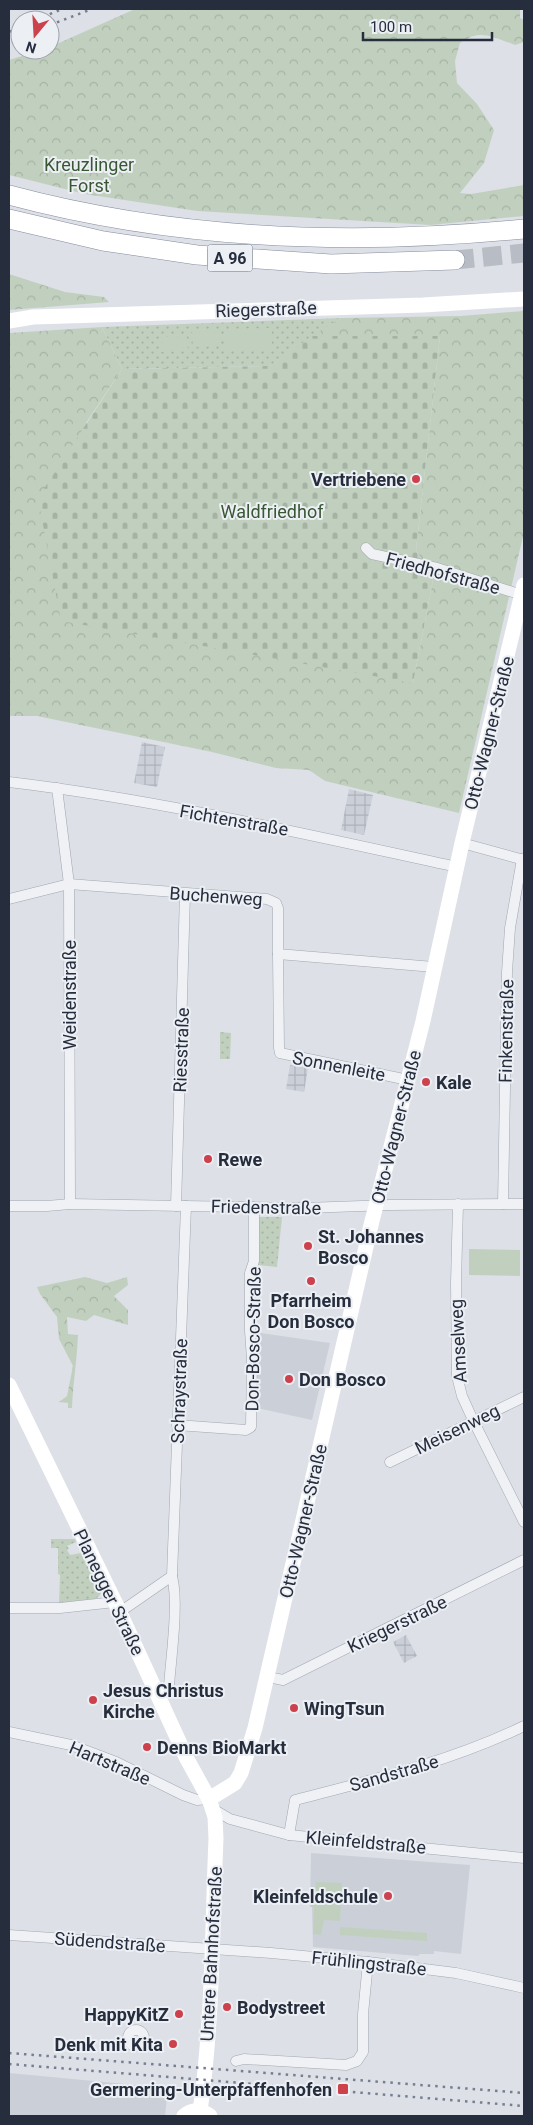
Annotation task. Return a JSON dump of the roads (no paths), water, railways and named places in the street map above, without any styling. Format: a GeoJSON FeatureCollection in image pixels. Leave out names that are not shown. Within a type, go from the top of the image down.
{"type":"FeatureCollection","features":[{"type":"Feature","properties":{"kind":"highway","name":"A 96"},"geometry":{"type":"LineString","coordinates":[[9,195],[108,218],[185,230],[351,239],[468,234],[524,229]]}},
{"type":"Feature","properties":{"kind":"highway","name":"A 96"},"geometry":{"type":"LineString","coordinates":[[9,219],[104,241],[196,255],[331,264],[456,260]]}},
{"type":"Feature","properties":{"kind":"street","name":"Riegerstraße"},"geometry":{"type":"LineString","coordinates":[[9,320],[51,316],[423,305],[524,299]]}},
{"type":"Feature","properties":{"kind":"street","name":"Friedhofstraße"},"geometry":{"type":"LineString","coordinates":[[366,548],[372,554],[523,590]]}},
{"type":"Feature","properties":{"kind":"street","name":"Otto-Wagner-Straße"},"geometry":{"type":"LineString","coordinates":[[211,1804],[236,1783],[241,1773],[268,1677],[376,1205],[408,1080],[462,842],[523,590]]}},
{"type":"Feature","properties":{"kind":"street","name":"Fichtenstraße"},"geometry":{"type":"LineString","coordinates":[[9,782],[56,788],[308,834],[457,867]]}},
{"type":"Feature","properties":{"kind":"street","name":"Weidenstraße"},"geometry":{"type":"LineString","coordinates":[[56,788],[69,884],[70,1204]]}},
{"type":"Feature","properties":{"kind":"street"},"geometry":{"type":"LineString","coordinates":[[462,842],[523,860]]}},
{"type":"Feature","properties":{"kind":"street","name":"Finkenstraße"},"geometry":{"type":"LineString","coordinates":[[503,1204],[507,972],[510,928],[523,860]]}},
{"type":"Feature","properties":{"kind":"street","name":"Buchenweg"},"geometry":{"type":"LineString","coordinates":[[9,899],[69,884],[267,899],[276,903],[278,954]]}},
{"type":"Feature","properties":{"kind":"street","name":"Riesstraße"},"geometry":{"type":"LineString","coordinates":[[181,1206],[185,894]]}},
{"type":"Feature","properties":{"kind":"street"},"geometry":{"type":"LineString","coordinates":[[278,954],[434,967]]}},
{"type":"Feature","properties":{"kind":"street","name":"Sonnenleite"},"geometry":{"type":"LineString","coordinates":[[278,954],[280,1053],[408,1080]]}},
{"type":"Feature","properties":{"kind":"street","name":"Friedenstraße"},"geometry":{"type":"LineString","coordinates":[[9,1206],[70,1204],[305,1208],[376,1205],[524,1204]]}},
{"type":"Feature","properties":{"kind":"street","name":"Amselweg"},"geometry":{"type":"LineString","coordinates":[[458,1204],[456,1359],[460,1387],[473,1420],[524,1522]]}},
{"type":"Feature","properties":{"kind":"street","name":"Schraystraße"},"geometry":{"type":"LineString","coordinates":[[157,1692],[169,1686],[181,1206]]}},
{"type":"Feature","properties":{"kind":"street","name":"Don-Bosco-Straße"},"geometry":{"type":"LineString","coordinates":[[177,1425],[246,1430],[251,1427],[250,1274],[254,1261],[254,1207]]}},
{"type":"Feature","properties":{"kind":"street","name":"Planegger Straße"},"geometry":{"type":"LineString","coordinates":[[9,1385],[118,1607],[187,1759],[211,1804]]}},
{"type":"Feature","properties":{"kind":"street","name":"Meisenweg"},"geometry":{"type":"LineString","coordinates":[[390,1462],[473,1420],[524,1397]]}},
{"type":"Feature","properties":{"kind":"street","name":"Kriegerstraße"},"geometry":{"type":"LineString","coordinates":[[268,1677],[283,1680],[524,1560]]}},
{"type":"Feature","properties":{"kind":"street"},"geometry":{"type":"LineString","coordinates":[[9,1608],[118,1607],[173,1579]]}},
{"type":"Feature","properties":{"kind":"street","name":"Sandstraße"},"geometry":{"type":"LineString","coordinates":[[289,1835],[295,1800],[432,1762],[489,1742],[524,1726]]}},
{"type":"Feature","properties":{"kind":"street","name":"Hartstraße"},"geometry":{"type":"LineString","coordinates":[[9,1732],[71,1745],[116,1762],[182,1795],[211,1804]]}},
{"type":"Feature","properties":{"kind":"street","name":"Kleinfeldstraße"},"geometry":{"type":"LineString","coordinates":[[211,1804],[230,1820],[289,1835],[524,1858]]}},
{"type":"Feature","properties":{"kind":"street","name":"Untere Bahnhofstraße"},"geometry":{"type":"LineString","coordinates":[[184,2116],[190,2112],[205,2113],[216,1839],[216,1823],[211,1804]]}},
{"type":"Feature","properties":{"kind":"street","name":"Südendstraße"},"geometry":{"type":"LineString","coordinates":[[9,1935],[212,1949]]}},
{"type":"Feature","properties":{"kind":"street","name":"Frühlingstraße"},"geometry":{"type":"LineString","coordinates":[[212,1949],[368,1962],[456,1973],[524,1988]]}},
{"type":"Feature","properties":{"kind":"street"},"geometry":{"type":"LineString","coordinates":[[236,2061],[244,2058],[346,2065],[357,2061],[363,2052],[363,2014],[368,1962]]}},
{"type":"Feature","properties":{"kind":"street"},"geometry":{"type":"LineString","coordinates":[[265,2051],[271,2060]]}},
{"type":"Feature","properties":{"kind":"tunnel"},"geometry":{"type":"LineString","coordinates":[[455,260],[524,253]]}},
{"type":"Feature","properties":{"kind":"railway"},"geometry":{"type":"LineString","coordinates":[[60,21],[92,9]]}},
{"type":"Feature","properties":{"kind":"railway"},"geometry":{"type":"LineString","coordinates":[[9,2053],[524,2093]]}},
{"type":"Feature","properties":{"kind":"railway"},"geometry":{"type":"LineString","coordinates":[[9,2064],[524,2106]]}},
{"type":"Feature","properties":{"kind":"place","name":"Vertriebene"},"geometry":{"type":"Point","coordinates":[416,479]}},
{"type":"Feature","properties":{"kind":"place","name":"Kale"},"geometry":{"type":"Point","coordinates":[426,1082]}},
{"type":"Feature","properties":{"kind":"place","name":"Rewe"},"geometry":{"type":"Point","coordinates":[208,1159]}},
{"type":"Feature","properties":{"kind":"place","name":"St. Johannes Bosco"},"geometry":{"type":"Point","coordinates":[308,1246]}},
{"type":"Feature","properties":{"kind":"place","name":"Pfarrheim Don Bosco"},"geometry":{"type":"Point","coordinates":[311,1281]}},
{"type":"Feature","properties":{"kind":"place","name":"Don Bosco"},"geometry":{"type":"Point","coordinates":[289,1379]}},
{"type":"Feature","properties":{"kind":"place","name":"Jesus Christus Kirche"},"geometry":{"type":"Point","coordinates":[93,1700]}},
{"type":"Feature","properties":{"kind":"place","name":"WingTsun"},"geometry":{"type":"Point","coordinates":[294,1708]}},
{"type":"Feature","properties":{"kind":"place","name":"Denns BioMarkt"},"geometry":{"type":"Point","coordinates":[147,1747]}},
{"type":"Feature","properties":{"kind":"place","name":"Kleinfeldschule"},"geometry":{"type":"Point","coordinates":[388,1896]}},
{"type":"Feature","properties":{"kind":"place","name":"Bodystreet"},"geometry":{"type":"Point","coordinates":[227,2007]}},
{"type":"Feature","properties":{"kind":"place","name":"HappyKitZ"},"geometry":{"type":"Point","coordinates":[179,2014]}},
{"type":"Feature","properties":{"kind":"place","name":"Denk mit Kita"},"geometry":{"type":"Point","coordinates":[173,2044]}},
{"type":"Feature","properties":{"kind":"place","name":"Germering-Unterpfaffenhofen"},"geometry":{"type":"Point","coordinates":[343,2089]}},
{"type":"Feature","properties":{"kind":"park label","name":"Kreuzlinger Forst"},"geometry":{"type":"Point","coordinates":[89,174]}},
{"type":"Feature","properties":{"kind":"park label","name":"Waldfriedhof"},"geometry":{"type":"Point","coordinates":[272,511]}}]}
